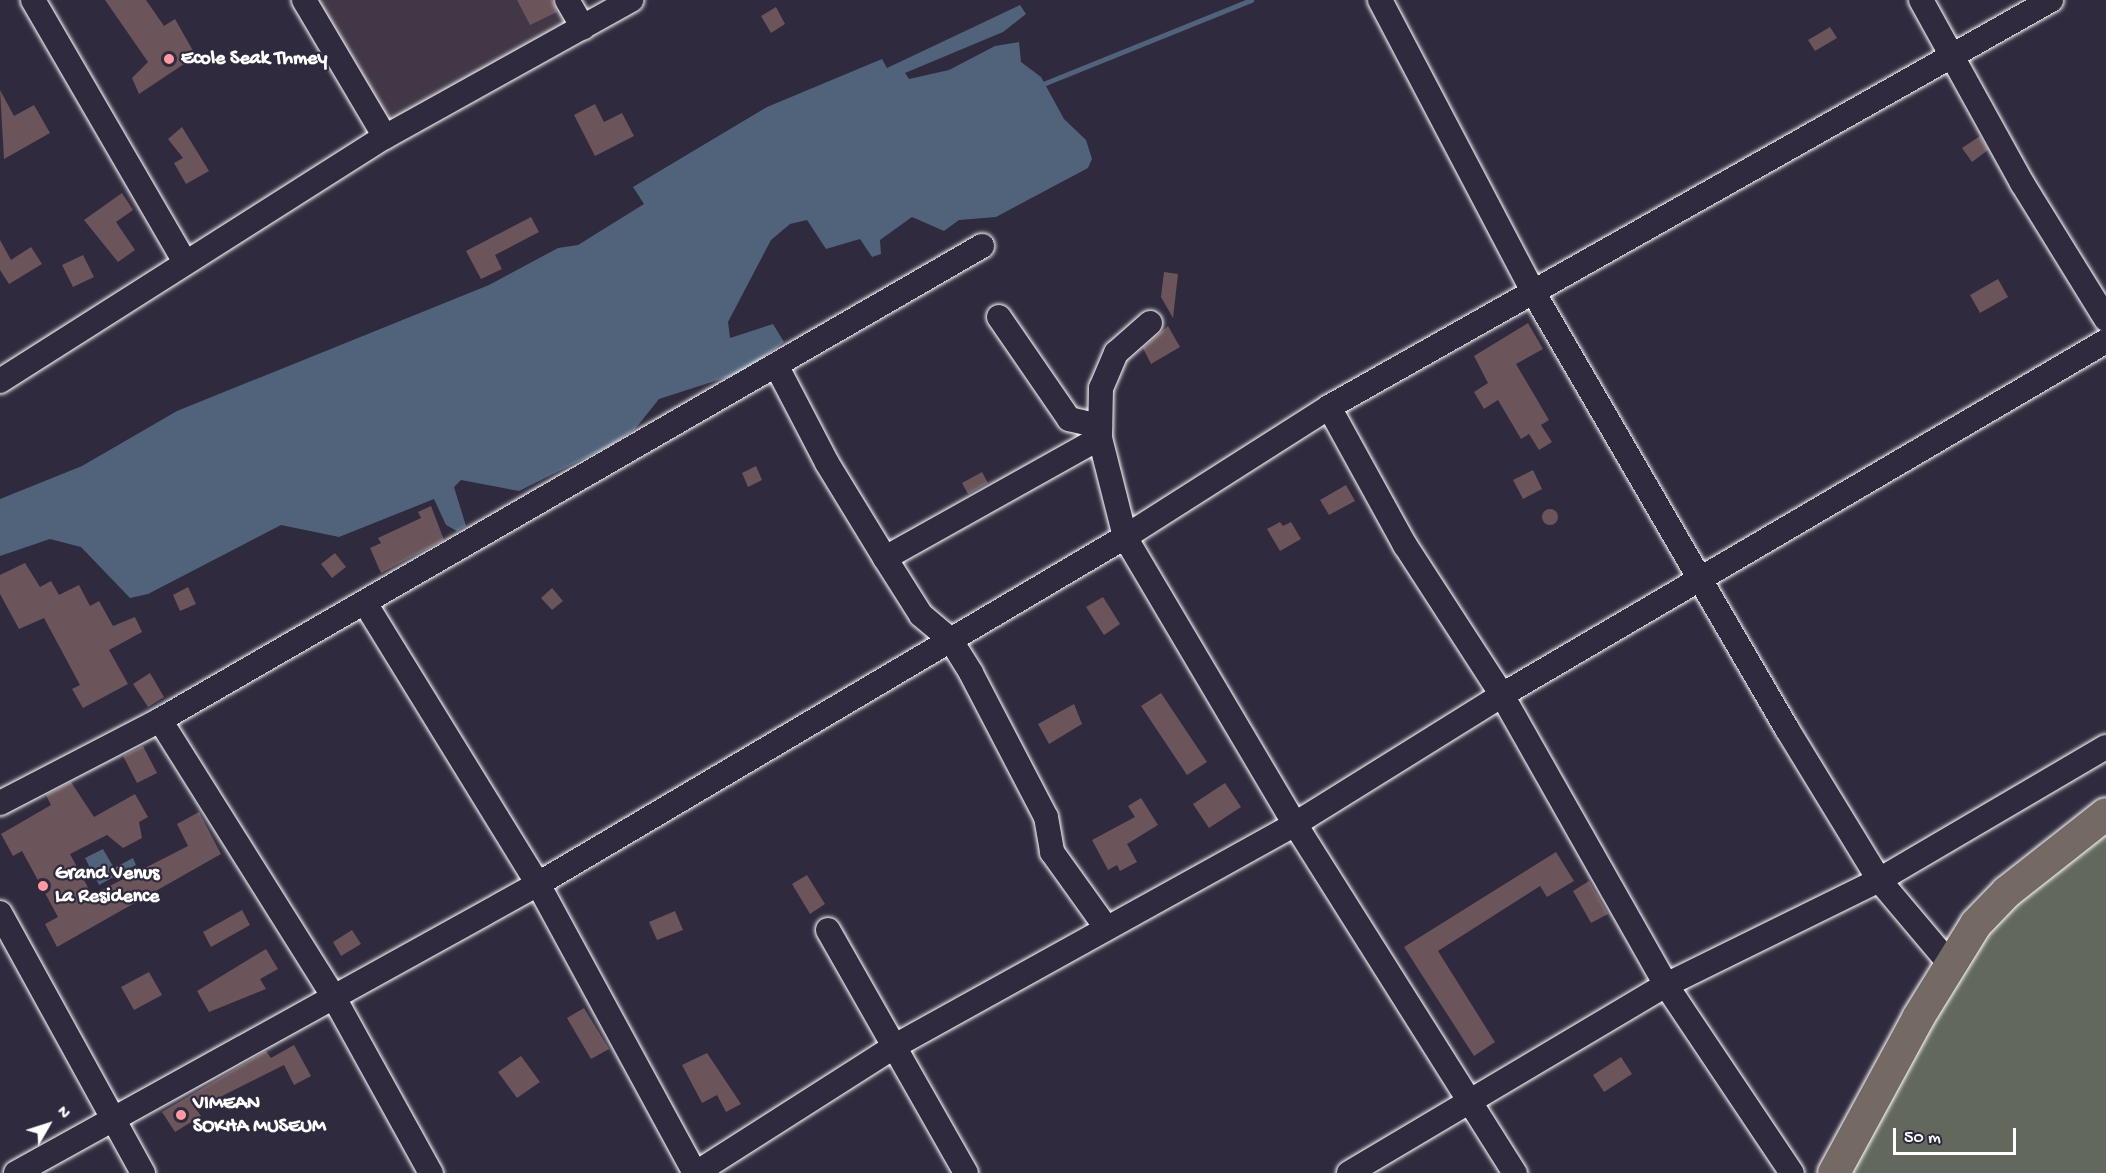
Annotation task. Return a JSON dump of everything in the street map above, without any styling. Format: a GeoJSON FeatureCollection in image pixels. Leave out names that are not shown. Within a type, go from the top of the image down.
{"type":"FeatureCollection","features":[{"type":"Feature","properties":{"kind":"main road"},"geometry":{"type":"LineString","coordinates":[[1833,1173],[1950,964],[1976,924],[2007,892],[2106,814]]}},
{"type":"Feature","properties":{"kind":"street"},"geometry":{"type":"LineString","coordinates":[[33,0],[185,262]]}},
{"type":"Feature","properties":{"kind":"street"},"geometry":{"type":"LineString","coordinates":[[304,0],[385,137]]}},
{"type":"Feature","properties":{"kind":"street"},"geometry":{"type":"LineString","coordinates":[[567,0],[583,28]]}},
{"type":"Feature","properties":{"kind":"street"},"geometry":{"type":"LineString","coordinates":[[0,381],[385,137],[631,0]]}},
{"type":"Feature","properties":{"kind":"street"},"geometry":{"type":"LineString","coordinates":[[1921,0],[2061,250],[2086,281],[2106,319]]}},
{"type":"Feature","properties":{"kind":"street"},"geometry":{"type":"LineString","coordinates":[[16,1173],[332,994],[538,884],[1125,537],[1329,407],[1536,295],[2051,0]]}},
{"type":"Feature","properties":{"kind":"street"},"geometry":{"type":"LineString","coordinates":[[1382,3],[1536,295],[1879,880],[1950,964]]}},
{"type":"Feature","properties":{"kind":"street"},"geometry":{"type":"LineString","coordinates":[[0,802],[160,720],[982,246]]}},
{"type":"Feature","properties":{"kind":"street"},"geometry":{"type":"LineString","coordinates":[[999,317],[1069,419],[1100,432]]}},
{"type":"Feature","properties":{"kind":"street"},"geometry":{"type":"LineString","coordinates":[[1150,323],[1116,352],[1101,388],[1100,432],[1125,537],[1295,824],[1515,1173]]}},
{"type":"Feature","properties":{"kind":"street"},"geometry":{"type":"LineString","coordinates":[[365,603],[538,884],[696,1173],[895,1046],[1105,926],[1295,824],[1502,695],[1701,576],[2106,341]]}},
{"type":"Feature","properties":{"kind":"street"},"geometry":{"type":"LineString","coordinates":[[776,365],[826,464],[921,615],[950,639],[1046,817],[1052,852],[1105,926]]}},
{"type":"Feature","properties":{"kind":"street"},"geometry":{"type":"LineString","coordinates":[[1329,407],[1405,545],[1502,695],[1666,985],[1792,1173]]}},
{"type":"Feature","properties":{"kind":"street"},"geometry":{"type":"LineString","coordinates":[[885,558],[1100,432]]}},
{"type":"Feature","properties":{"kind":"street"},"geometry":{"type":"LineString","coordinates":[[160,720],[332,994],[432,1173]]}},
{"type":"Feature","properties":{"kind":"street"},"geometry":{"type":"LineString","coordinates":[[1349,1173],[1666,985],[1879,880],[2106,747]]}},
{"type":"Feature","properties":{"kind":"street"},"geometry":{"type":"LineString","coordinates":[[0,913],[143,1173]]}},
{"type":"Feature","properties":{"kind":"street"},"geometry":{"type":"LineString","coordinates":[[828,930],[966,1173]]}},
{"type":"Feature","properties":{"kind":"shaded area"},"geometry":{"type":"Polygon","coordinates":[[[312,0],[562,0],[576,26],[388,132],[312,0]]]}},
{"type":"Feature","properties":{"kind":"green space"},"geometry":{"type":"Polygon","coordinates":[[[2106,814],[2106,1173],[1834,1173],[1950,964],[2106,814]]]}},
{"type":"Feature","properties":{"kind":"water"},"geometry":{"type":"Polygon","coordinates":[[[1020,5],[1026,14],[1003,32],[905,73],[909,79],[949,70],[995,46],[1019,42],[1021,62],[1041,77],[1064,119],[1086,140],[1092,159],[1088,168],[996,217],[959,220],[944,231],[912,217],[880,240],[881,254],[872,257],[860,239],[826,249],[807,220],[790,224],[771,240],[728,322],[730,338],[773,324],[784,342],[743,372],[659,399],[635,429],[611,445],[519,491],[461,480],[454,487],[466,526],[457,531],[446,525],[434,499],[339,537],[281,525],[148,594],[130,598],[81,547],[50,539],[0,556],[0,499],[82,466],[177,411],[489,285],[558,248],[578,245],[644,204],[633,187],[767,107],[882,59],[887,68],[1020,5]]]}},
{"type":"Feature","properties":{"kind":"water"},"geometry":{"type":"Polygon","coordinates":[[[103,849],[114,868],[133,858],[136,865],[99,885],[85,858],[103,849]]]}},
{"type":"Feature","properties":{"kind":"building","name":"Ecole Seak Thmey"},"geometry":{"type":"Polygon","coordinates":[[[105,0],[146,0],[164,26],[175,19],[196,56],[139,94],[132,78],[148,62],[105,0]]]}},
{"type":"Feature","properties":{"kind":"building"},"geometry":{"type":"Polygon","coordinates":[[[517,0],[552,0],[557,12],[530,25],[517,0]]]}},
{"type":"Feature","properties":{"kind":"building"},"geometry":{"type":"Polygon","coordinates":[[[776,7],[785,24],[771,33],[761,16],[776,7]]]}},
{"type":"Feature","properties":{"kind":"building"},"geometry":{"type":"Polygon","coordinates":[[[1830,27],[1837,38],[1815,51],[1808,40],[1830,27]]]}},
{"type":"Feature","properties":{"kind":"building"},"geometry":{"type":"Polygon","coordinates":[[[0,90],[14,116],[34,105],[50,133],[4,159],[0,90]]]}},
{"type":"Feature","properties":{"kind":"building"},"geometry":{"type":"Polygon","coordinates":[[[595,104],[604,122],[622,113],[634,136],[595,156],[574,115],[595,104]]]}},
{"type":"Feature","properties":{"kind":"building"},"geometry":{"type":"Polygon","coordinates":[[[182,127],[209,171],[186,184],[174,163],[183,158],[168,139],[182,127]]]}},
{"type":"Feature","properties":{"kind":"building"},"geometry":{"type":"Polygon","coordinates":[[[1980,136],[1988,150],[1972,162],[1962,148],[1980,136]]]}},
{"type":"Feature","properties":{"kind":"building"},"geometry":{"type":"Polygon","coordinates":[[[122,193],[133,210],[116,222],[135,250],[118,262],[84,220],[122,193]]]}},
{"type":"Feature","properties":{"kind":"building"},"geometry":{"type":"Polygon","coordinates":[[[531,217],[539,232],[495,255],[502,269],[481,279],[466,251],[531,217]]]}},
{"type":"Feature","properties":{"kind":"building"},"geometry":{"type":"Polygon","coordinates":[[[0,240],[11,260],[31,247],[42,264],[9,284],[0,270],[0,240]]]}},
{"type":"Feature","properties":{"kind":"building"},"geometry":{"type":"Polygon","coordinates":[[[83,255],[94,277],[73,287],[62,265],[83,255]]]}},
{"type":"Feature","properties":{"kind":"building"},"geometry":{"type":"Polygon","coordinates":[[[1164,272],[1178,274],[1173,318],[1161,297],[1164,272]]]}},
{"type":"Feature","properties":{"kind":"building"},"geometry":{"type":"Polygon","coordinates":[[[1998,279],[2008,297],[1980,313],[1970,295],[1998,279]]]}},
{"type":"Feature","properties":{"kind":"building"},"geometry":{"type":"Polygon","coordinates":[[[1528,323],[1543,349],[1516,364],[1549,420],[1541,425],[1552,442],[1539,450],[1529,434],[1521,439],[1498,400],[1484,409],[1474,392],[1488,383],[1474,356],[1528,323]]]}},
{"type":"Feature","properties":{"kind":"building"},"geometry":{"type":"Polygon","coordinates":[[[1168,326],[1180,347],[1151,364],[1143,348],[1168,326]]]}},
{"type":"Feature","properties":{"kind":"building"},"geometry":{"type":"Polygon","coordinates":[[[756,466],[762,480],[748,487],[742,473],[756,466]]]}},
{"type":"Feature","properties":{"kind":"building"},"geometry":{"type":"Polygon","coordinates":[[[1533,470],[1542,489],[1523,499],[1513,480],[1533,470]]]}},
{"type":"Feature","properties":{"kind":"building"},"geometry":{"type":"Polygon","coordinates":[[[982,472],[988,483],[968,494],[962,483],[982,472]]]}},
{"type":"Feature","properties":{"kind":"building"},"geometry":{"type":"Polygon","coordinates":[[[1346,485],[1355,501],[1329,515],[1320,500],[1346,485]]]}},
{"type":"Feature","properties":{"kind":"building"},"geometry":{"type":"Polygon","coordinates":[[[431,506],[444,540],[381,573],[370,548],[381,543],[378,538],[421,518],[418,512],[431,506]]]}},
{"type":"Feature","properties":{"kind":"building"},"geometry":{"type":"Polygon","coordinates":[[[1550,509],[1556,511],[1558,517],[1556,523],[1550,525],[1544,523],[1542,517],[1544,511],[1550,509]]]}},
{"type":"Feature","properties":{"kind":"building"},"geometry":{"type":"Polygon","coordinates":[[[1280,522],[1283,526],[1291,522],[1301,539],[1280,551],[1267,529],[1280,522]]]}},
{"type":"Feature","properties":{"kind":"building"},"geometry":{"type":"Polygon","coordinates":[[[335,553],[346,567],[332,578],[321,564],[335,553]]]}},
{"type":"Feature","properties":{"kind":"building"},"geometry":{"type":"Polygon","coordinates":[[[25,563],[40,587],[51,581],[59,595],[79,585],[90,606],[99,601],[113,626],[135,617],[142,632],[109,650],[128,684],[83,708],[72,689],[80,685],[44,618],[19,629],[0,594],[0,575],[25,563]]]}},
{"type":"Feature","properties":{"kind":"building"},"geometry":{"type":"Polygon","coordinates":[[[188,587],[196,604],[180,611],[173,595],[188,587]]]}},
{"type":"Feature","properties":{"kind":"building"},"geometry":{"type":"Polygon","coordinates":[[[552,588],[563,601],[552,610],[541,598],[552,588]]]}},
{"type":"Feature","properties":{"kind":"building"},"geometry":{"type":"Polygon","coordinates":[[[1103,597],[1120,624],[1104,635],[1086,607],[1103,597]]]}},
{"type":"Feature","properties":{"kind":"building"},"geometry":{"type":"Polygon","coordinates":[[[150,673],[164,697],[148,707],[133,684],[150,673]]]}},
{"type":"Feature","properties":{"kind":"building"},"geometry":{"type":"Polygon","coordinates":[[[1161,693],[1207,762],[1187,775],[1141,706],[1161,693]]]}},
{"type":"Feature","properties":{"kind":"building"},"geometry":{"type":"Polygon","coordinates":[[[1074,704],[1082,724],[1049,744],[1038,724],[1074,704]]]}},
{"type":"Feature","properties":{"kind":"building"},"geometry":{"type":"Polygon","coordinates":[[[143,746],[157,773],[137,783],[123,756],[143,746]]]}},
{"type":"Feature","properties":{"kind":"building"},"geometry":{"type":"Polygon","coordinates":[[[71,782],[94,817],[135,794],[148,817],[139,822],[142,838],[123,848],[107,835],[70,854],[92,895],[188,846],[177,824],[199,812],[221,854],[57,947],[45,924],[58,917],[22,851],[13,856],[1,834],[51,805],[46,795],[71,782]]]}},
{"type":"Feature","properties":{"kind":"building"},"geometry":{"type":"Polygon","coordinates":[[[1225,783],[1241,807],[1209,828],[1193,804],[1225,783]]]}},
{"type":"Feature","properties":{"kind":"building"},"geometry":{"type":"Polygon","coordinates":[[[1141,798],[1158,825],[1127,844],[1137,862],[1120,871],[1117,865],[1108,870],[1092,840],[1135,817],[1128,806],[1141,798]]]}},
{"type":"Feature","properties":{"kind":"building"},"geometry":{"type":"Polygon","coordinates":[[[1556,852],[1574,881],[1547,897],[1540,886],[1438,951],[1495,1042],[1474,1056],[1404,947],[1556,852]]]}},
{"type":"Feature","properties":{"kind":"building"},"geometry":{"type":"Polygon","coordinates":[[[807,875],[825,904],[810,914],[792,884],[807,875]]]}},
{"type":"Feature","properties":{"kind":"building"},"geometry":{"type":"Polygon","coordinates":[[[1589,881],[1608,914],[1591,923],[1573,891],[1589,881]]]}},
{"type":"Feature","properties":{"kind":"building"},"geometry":{"type":"Polygon","coordinates":[[[242,910],[250,925],[211,947],[203,932],[242,910]]]}},
{"type":"Feature","properties":{"kind":"building"},"geometry":{"type":"Polygon","coordinates":[[[675,911],[683,930],[657,940],[649,922],[675,911]]]}},
{"type":"Feature","properties":{"kind":"building"},"geometry":{"type":"Polygon","coordinates":[[[352,930],[361,944],[341,956],[333,942],[352,930]]]}},
{"type":"Feature","properties":{"kind":"building"},"geometry":{"type":"Polygon","coordinates":[[[266,949],[278,969],[260,979],[266,989],[209,1012],[197,991],[266,949]]]}},
{"type":"Feature","properties":{"kind":"building"},"geometry":{"type":"Polygon","coordinates":[[[149,972],[162,995],[134,1010],[121,987],[149,972]]]}},
{"type":"Feature","properties":{"kind":"building"},"geometry":{"type":"Polygon","coordinates":[[[584,1008],[609,1049],[591,1059],[567,1018],[584,1008]]]}},
{"type":"Feature","properties":{"kind":"building"},"geometry":{"type":"Polygon","coordinates":[[[294,1045],[311,1076],[294,1085],[284,1065],[196,1109],[201,1116],[175,1132],[162,1112],[266,1051],[271,1058],[294,1045]]]}},
{"type":"Feature","properties":{"kind":"building"},"geometry":{"type":"Polygon","coordinates":[[[707,1053],[741,1104],[726,1112],[717,1095],[702,1103],[682,1065],[707,1053]]]}},
{"type":"Feature","properties":{"kind":"building"},"geometry":{"type":"Polygon","coordinates":[[[521,1056],[540,1082],[517,1098],[498,1072],[521,1056]]]}},
{"type":"Feature","properties":{"kind":"building"},"geometry":{"type":"Polygon","coordinates":[[[1621,1057],[1632,1074],[1604,1092],[1593,1075],[1621,1057]]]}},
{"type":"Feature","properties":{"kind":"waterway"},"geometry":{"type":"LineString","coordinates":[[1038,86],[1251,0]]}},
{"type":"Feature","properties":{"kind":"place","name":"Ecole Seak Thmey"},"geometry":{"type":"Point","coordinates":[169,59]}},
{"type":"Feature","properties":{"kind":"place","name":"Grand Venus La Residence"},"geometry":{"type":"Point","coordinates":[43,886]}},
{"type":"Feature","properties":{"kind":"place","name":"VIMEAN SOKHA MUSEUM"},"geometry":{"type":"Point","coordinates":[181,1115]}}]}
